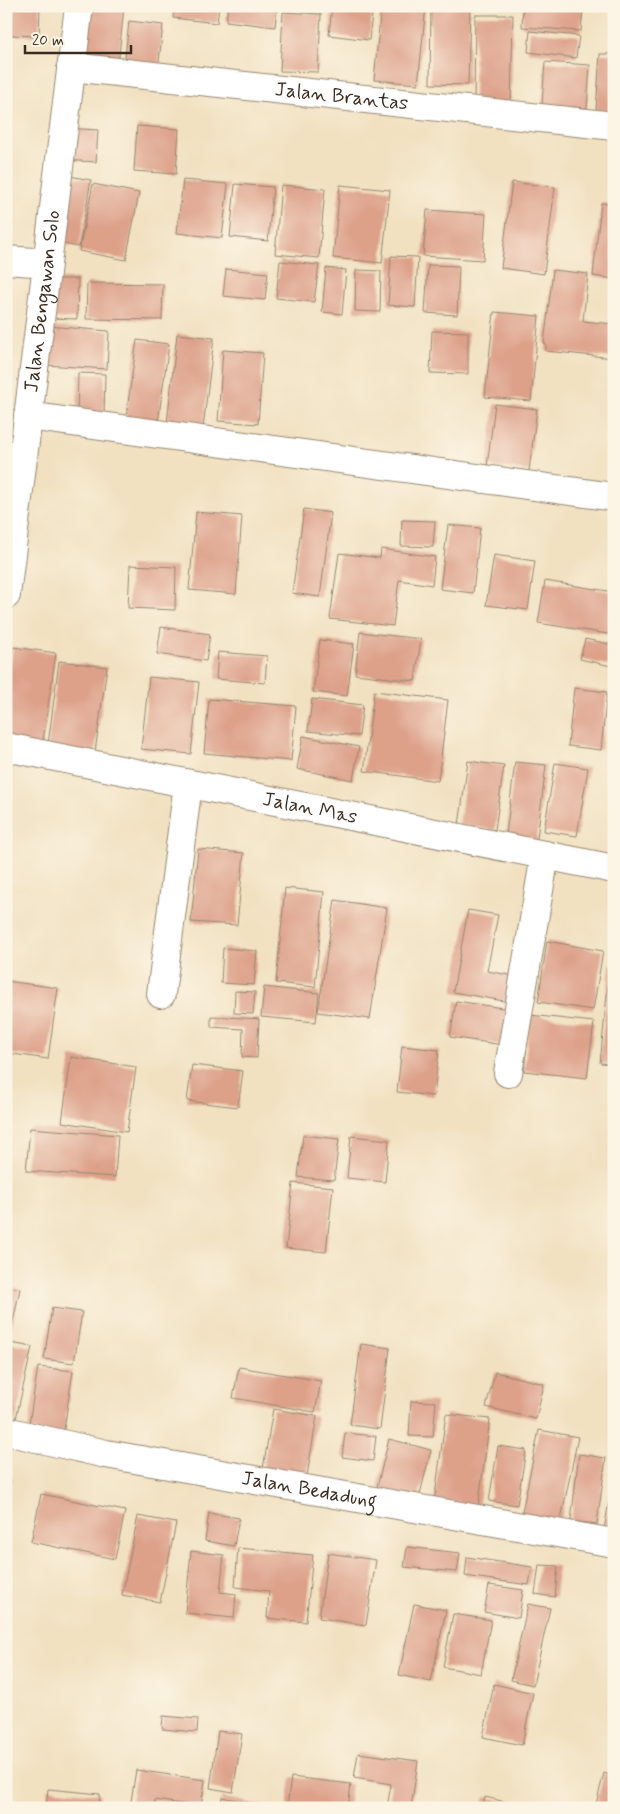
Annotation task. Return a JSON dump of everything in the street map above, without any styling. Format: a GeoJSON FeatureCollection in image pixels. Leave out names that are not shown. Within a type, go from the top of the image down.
{"type":"FeatureCollection","features":[{"type":"Feature","properties":{"kind":"street","name":"Jalan Bengawan Solo"},"geometry":{"type":"LineString","coordinates":[[6,595],[79,6]]}},
{"type":"Feature","properties":{"kind":"street","name":"Jalan Brantas"},"geometry":{"type":"LineString","coordinates":[[71,67],[614,126]]}},
{"type":"Feature","properties":{"kind":"street"},"geometry":{"type":"LineString","coordinates":[[6,260],[47,263]]}},
{"type":"Feature","properties":{"kind":"street"},"geometry":{"type":"LineString","coordinates":[[28,416],[614,497]]}},
{"type":"Feature","properties":{"kind":"street","name":"Jalan Mas"},"geometry":{"type":"LineString","coordinates":[[6,747],[614,869]]}},
{"type":"Feature","properties":{"kind":"street"},"geometry":{"type":"LineString","coordinates":[[161,994],[188,784]]}},
{"type":"Feature","properties":{"kind":"street"},"geometry":{"type":"LineString","coordinates":[[508,1073],[545,855]]}},
{"type":"Feature","properties":{"kind":"street","name":"Jalan Bedadung"},"geometry":{"type":"LineString","coordinates":[[6,1431],[106,1454],[614,1543]]}},
{"type":"Feature","properties":{"kind":"building"},"geometry":{"type":"Polygon","coordinates":[[[6,6],[40,6],[39,36],[6,35],[6,6]]]}},
{"type":"Feature","properties":{"kind":"building"},"geometry":{"type":"Polygon","coordinates":[[[80,6],[124,6],[118,66],[75,62],[80,6]]]}},
{"type":"Feature","properties":{"kind":"building"},"geometry":{"type":"Polygon","coordinates":[[[135,6],[166,6],[165,12],[135,6]]]}},
{"type":"Feature","properties":{"kind":"building"},"geometry":{"type":"Polygon","coordinates":[[[174,6],[219,6],[217,23],[173,18],[174,6]]]}},
{"type":"Feature","properties":{"kind":"building"},"geometry":{"type":"Polygon","coordinates":[[[228,6],[277,6],[275,27],[226,21],[228,6]]]}},
{"type":"Feature","properties":{"kind":"building"},"geometry":{"type":"Polygon","coordinates":[[[332,6],[373,6],[369,40],[329,35],[332,6]]]}},
{"type":"Feature","properties":{"kind":"building"},"geometry":{"type":"Polygon","coordinates":[[[381,6],[426,6],[418,84],[374,80],[381,6]]]}},
{"type":"Feature","properties":{"kind":"building"},"geometry":{"type":"Polygon","coordinates":[[[431,6],[470,6],[468,85],[430,84],[431,6]]]}},
{"type":"Feature","properties":{"kind":"building"},"geometry":{"type":"Polygon","coordinates":[[[523,6],[583,9],[581,31],[522,27],[523,6]]]}},
{"type":"Feature","properties":{"kind":"building"},"geometry":{"type":"Polygon","coordinates":[[[283,12],[321,14],[318,72],[280,71],[283,12]]]}},
{"type":"Feature","properties":{"kind":"building"},"geometry":{"type":"Polygon","coordinates":[[[475,15],[513,15],[511,106],[474,105],[475,15]]]}},
{"type":"Feature","properties":{"kind":"building"},"geometry":{"type":"Polygon","coordinates":[[[129,21],[163,25],[158,71],[124,67],[129,21]]]}},
{"type":"Feature","properties":{"kind":"building"},"geometry":{"type":"Polygon","coordinates":[[[530,31],[579,36],[576,58],[528,52],[530,31]]]}},
{"type":"Feature","properties":{"kind":"building"},"geometry":{"type":"Polygon","coordinates":[[[600,54],[614,54],[614,111],[596,110],[600,54]]]}},
{"type":"Feature","properties":{"kind":"building"},"geometry":{"type":"Polygon","coordinates":[[[545,62],[590,65],[587,108],[542,105],[545,62]]]}},
{"type":"Feature","properties":{"kind":"building"},"geometry":{"type":"Polygon","coordinates":[[[137,126],[179,129],[176,174],[134,171],[137,126]]]}},
{"type":"Feature","properties":{"kind":"building"},"geometry":{"type":"Polygon","coordinates":[[[65,128],[98,130],[96,162],[63,160],[65,128]]]}},
{"type":"Feature","properties":{"kind":"building"},"geometry":{"type":"Polygon","coordinates":[[[6,163],[12,164],[7,198],[6,198],[6,163]]]}},
{"type":"Feature","properties":{"kind":"building"},"geometry":{"type":"Polygon","coordinates":[[[64,175],[91,180],[79,247],[52,242],[64,175]]]}},
{"type":"Feature","properties":{"kind":"building"},"geometry":{"type":"Polygon","coordinates":[[[183,180],[228,184],[222,238],[177,233],[183,180]]]}},
{"type":"Feature","properties":{"kind":"building"},"geometry":{"type":"Polygon","coordinates":[[[512,182],[555,187],[544,274],[501,268],[512,182]]]}},
{"type":"Feature","properties":{"kind":"building"},"geometry":{"type":"Polygon","coordinates":[[[93,184],[139,193],[126,260],[79,251],[93,184]]]}},
{"type":"Feature","properties":{"kind":"building"},"geometry":{"type":"Polygon","coordinates":[[[235,184],[273,187],[268,241],[230,237],[235,184]]]}},
{"type":"Feature","properties":{"kind":"building"},"geometry":{"type":"Polygon","coordinates":[[[281,185],[325,189],[319,258],[275,254],[281,185]]]}},
{"type":"Feature","properties":{"kind":"building"},"geometry":{"type":"Polygon","coordinates":[[[340,185],[390,190],[382,263],[333,258],[340,185]]]}},
{"type":"Feature","properties":{"kind":"building"},"geometry":{"type":"Polygon","coordinates":[[[601,203],[614,204],[614,279],[593,276],[601,203]]]}},
{"type":"Feature","properties":{"kind":"building"},"geometry":{"type":"Polygon","coordinates":[[[427,210],[486,214],[483,260],[423,256],[427,210]]]}},
{"type":"Feature","properties":{"kind":"building"},"geometry":{"type":"Polygon","coordinates":[[[391,256],[418,257],[415,307],[388,305],[391,256]]]}},
{"type":"Feature","properties":{"kind":"building"},"geometry":{"type":"Polygon","coordinates":[[[280,261],[319,265],[314,302],[276,298],[280,261]]]}},
{"type":"Feature","properties":{"kind":"building"},"geometry":{"type":"Polygon","coordinates":[[[428,265],[459,266],[457,315],[425,313],[428,265]]]}},
{"type":"Feature","properties":{"kind":"building"},"geometry":{"type":"Polygon","coordinates":[[[326,268],[346,270],[342,314],[322,312],[326,268]]]}},
{"type":"Feature","properties":{"kind":"building"},"geometry":{"type":"Polygon","coordinates":[[[226,269],[268,273],[265,300],[223,296],[226,269]]]}},
{"type":"Feature","properties":{"kind":"building"},"geometry":{"type":"Polygon","coordinates":[[[356,270],[381,271],[380,312],[355,311],[356,270]]]}},
{"type":"Feature","properties":{"kind":"building"},"geometry":{"type":"Polygon","coordinates":[[[553,270],[588,274],[583,321],[614,324],[614,358],[546,351],[546,344],[544,344],[553,270]]]}},
{"type":"Feature","properties":{"kind":"building"},"geometry":{"type":"Polygon","coordinates":[[[49,279],[78,279],[77,319],[48,318],[49,279]]]}},
{"type":"Feature","properties":{"kind":"building"},"geometry":{"type":"Polygon","coordinates":[[[87,283],[163,284],[162,320],[86,319],[87,283]]]}},
{"type":"Feature","properties":{"kind":"building"},"geometry":{"type":"Polygon","coordinates":[[[494,312],[539,316],[531,401],[485,397],[494,312]]]}},
{"type":"Feature","properties":{"kind":"building"},"geometry":{"type":"Polygon","coordinates":[[[48,326],[109,331],[107,369],[45,365],[48,326]]]}},
{"type":"Feature","properties":{"kind":"building"},"geometry":{"type":"Polygon","coordinates":[[[432,331],[468,332],[468,374],[430,373],[432,331]]]}},
{"type":"Feature","properties":{"kind":"building"},"geometry":{"type":"Polygon","coordinates":[[[177,334],[214,338],[202,436],[166,432],[177,334]]]}},
{"type":"Feature","properties":{"kind":"building"},"geometry":{"type":"Polygon","coordinates":[[[137,340],[169,344],[158,422],[126,417],[137,340]]]}},
{"type":"Feature","properties":{"kind":"building"},"geometry":{"type":"Polygon","coordinates":[[[223,350],[263,353],[258,424],[218,421],[223,350]]]}},
{"type":"Feature","properties":{"kind":"building"},"geometry":{"type":"Polygon","coordinates":[[[78,373],[105,374],[104,417],[77,416],[78,373]]]}},
{"type":"Feature","properties":{"kind":"building"},"geometry":{"type":"Polygon","coordinates":[[[495,404],[537,409],[529,471],[487,466],[495,404]]]}},
{"type":"Feature","properties":{"kind":"building"},"geometry":{"type":"Polygon","coordinates":[[[304,509],[331,513],[320,597],[292,593],[304,509]]]}},
{"type":"Feature","properties":{"kind":"building"},"geometry":{"type":"Polygon","coordinates":[[[196,512],[242,516],[236,594],[189,590],[196,512]]]}},
{"type":"Feature","properties":{"kind":"building"},"geometry":{"type":"Polygon","coordinates":[[[402,520],[435,521],[433,547],[401,546],[402,520]]]}},
{"type":"Feature","properties":{"kind":"building"},"geometry":{"type":"Polygon","coordinates":[[[448,525],[480,528],[473,593],[440,589],[448,525]]]}},
{"type":"Feature","properties":{"kind":"building"},"geometry":{"type":"Polygon","coordinates":[[[381,549],[435,557],[432,585],[399,580],[393,626],[330,619],[339,553],[380,558],[381,549]]]}},
{"type":"Feature","properties":{"kind":"building"},"geometry":{"type":"Polygon","coordinates":[[[494,555],[535,561],[528,610],[486,605],[494,555]]]}},
{"type":"Feature","properties":{"kind":"building"},"geometry":{"type":"Polygon","coordinates":[[[130,565],[176,567],[175,610],[128,608],[130,565]]]}},
{"type":"Feature","properties":{"kind":"building"},"geometry":{"type":"Polygon","coordinates":[[[545,581],[614,592],[614,635],[538,623],[545,581]]]}},
{"type":"Feature","properties":{"kind":"building"},"geometry":{"type":"Polygon","coordinates":[[[161,627],[210,634],[206,661],[157,654],[161,627]]]}},
{"type":"Feature","properties":{"kind":"building"},"geometry":{"type":"Polygon","coordinates":[[[360,632],[421,639],[415,681],[355,674],[360,632]]]}},
{"type":"Feature","properties":{"kind":"building"},"geometry":{"type":"Polygon","coordinates":[[[585,639],[614,645],[611,666],[580,659],[585,639]]]}},
{"type":"Feature","properties":{"kind":"building"},"geometry":{"type":"Polygon","coordinates":[[[320,640],[354,644],[347,696],[313,692],[320,640]]]}},
{"type":"Feature","properties":{"kind":"building"},"geometry":{"type":"Polygon","coordinates":[[[13,647],[56,653],[42,747],[6,743],[6,698],[13,647]]]}},
{"type":"Feature","properties":{"kind":"building"},"geometry":{"type":"Polygon","coordinates":[[[218,652],[267,656],[265,683],[216,679],[218,652]]]}},
{"type":"Feature","properties":{"kind":"building"},"geometry":{"type":"Polygon","coordinates":[[[59,661],[107,667],[94,759],[47,752],[59,661]]]}},
{"type":"Feature","properties":{"kind":"building"},"geometry":{"type":"Polygon","coordinates":[[[149,677],[199,682],[191,754],[141,749],[149,677]]]}},
{"type":"Feature","properties":{"kind":"building"},"geometry":{"type":"Polygon","coordinates":[[[574,688],[607,692],[601,750],[568,746],[574,688]]]}},
{"type":"Feature","properties":{"kind":"building"},"geometry":{"type":"Polygon","coordinates":[[[374,691],[448,700],[438,781],[364,771],[374,691]]]}},
{"type":"Feature","properties":{"kind":"building"},"geometry":{"type":"Polygon","coordinates":[[[209,699],[296,706],[291,761],[204,753],[209,699]]]}},
{"type":"Feature","properties":{"kind":"building"},"geometry":{"type":"Polygon","coordinates":[[[312,699],[363,705],[359,736],[308,731],[312,699]]]}},
{"type":"Feature","properties":{"kind":"building"},"geometry":{"type":"Polygon","coordinates":[[[303,736],[359,747],[353,780],[297,769],[303,736]]]}},
{"type":"Feature","properties":{"kind":"building"},"geometry":{"type":"Polygon","coordinates":[[[468,761],[504,766],[495,830],[459,825],[468,761]]]}},
{"type":"Feature","properties":{"kind":"building"},"geometry":{"type":"Polygon","coordinates":[[[515,762],[546,765],[536,847],[505,843],[515,762]]]}},
{"type":"Feature","properties":{"kind":"building"},"geometry":{"type":"Polygon","coordinates":[[[555,763],[588,768],[577,836],[544,831],[555,763]]]}},
{"type":"Feature","properties":{"kind":"building"},"geometry":{"type":"Polygon","coordinates":[[[614,836],[614,858],[609,857],[614,836]]]}},
{"type":"Feature","properties":{"kind":"building"},"geometry":{"type":"Polygon","coordinates":[[[198,849],[244,853],[237,925],[191,922],[198,849]]]}},
{"type":"Feature","properties":{"kind":"building"},"geometry":{"type":"Polygon","coordinates":[[[285,888],[324,892],[315,987],[276,983],[285,888]]]}},
{"type":"Feature","properties":{"kind":"building"},"geometry":{"type":"Polygon","coordinates":[[[335,900],[387,908],[370,1019],[318,1012],[335,900]]]}},
{"type":"Feature","properties":{"kind":"building"},"geometry":{"type":"Polygon","coordinates":[[[468,910],[498,915],[487,971],[520,977],[515,1003],[453,992],[468,910]]]}},
{"type":"Feature","properties":{"kind":"building"},"geometry":{"type":"Polygon","coordinates":[[[547,941],[603,951],[593,1010],[538,1002],[547,941]]]}},
{"type":"Feature","properties":{"kind":"building"},"geometry":{"type":"Polygon","coordinates":[[[223,948],[257,951],[254,985],[221,983],[223,948]]]}},
{"type":"Feature","properties":{"kind":"building"},"geometry":{"type":"Polygon","coordinates":[[[610,965],[614,966],[614,1064],[600,1063],[610,965]]]}},
{"type":"Feature","properties":{"kind":"building"},"geometry":{"type":"Polygon","coordinates":[[[6,981],[58,988],[48,1059],[6,1053],[6,981]]]}},
{"type":"Feature","properties":{"kind":"building"},"geometry":{"type":"Polygon","coordinates":[[[264,987],[319,993],[316,1022],[261,1017],[264,987]]]}},
{"type":"Feature","properties":{"kind":"building"},"geometry":{"type":"Polygon","coordinates":[[[235,991],[255,992],[253,1014],[234,1013],[235,991]]]}},
{"type":"Feature","properties":{"kind":"building"},"geometry":{"type":"Polygon","coordinates":[[[456,1001],[509,1009],[503,1045],[450,1037],[456,1001]]]}},
{"type":"Feature","properties":{"kind":"building"},"geometry":{"type":"Polygon","coordinates":[[[530,1015],[594,1022],[587,1078],[524,1071],[530,1015]]]}},
{"type":"Feature","properties":{"kind":"building"},"geometry":{"type":"Polygon","coordinates":[[[211,1016],[259,1019],[257,1058],[242,1057],[243,1029],[211,1027],[211,1016]]]}},
{"type":"Feature","properties":{"kind":"building"},"geometry":{"type":"Polygon","coordinates":[[[402,1046],[439,1050],[434,1096],[397,1092],[402,1046]]]}},
{"type":"Feature","properties":{"kind":"building"},"geometry":{"type":"Polygon","coordinates":[[[71,1057],[136,1067],[127,1132],[62,1122],[71,1057]]]}},
{"type":"Feature","properties":{"kind":"building"},"geometry":{"type":"Polygon","coordinates":[[[192,1065],[243,1071],[238,1107],[187,1101],[192,1065]]]}},
{"type":"Feature","properties":{"kind":"building"},"geometry":{"type":"Polygon","coordinates":[[[30,1128],[118,1135],[115,1177],[26,1171],[30,1128]]]}},
{"type":"Feature","properties":{"kind":"building"},"geometry":{"type":"Polygon","coordinates":[[[303,1135],[339,1139],[334,1180],[298,1177],[303,1135]]]}},
{"type":"Feature","properties":{"kind":"building"},"geometry":{"type":"Polygon","coordinates":[[[351,1136],[389,1140],[385,1182],[347,1178],[351,1136]]]}},
{"type":"Feature","properties":{"kind":"building"},"geometry":{"type":"Polygon","coordinates":[[[293,1183],[333,1187],[326,1252],[286,1248],[293,1183]]]}},
{"type":"Feature","properties":{"kind":"building"},"geometry":{"type":"Polygon","coordinates":[[[6,1286],[20,1289],[10,1335],[6,1334],[6,1286]]]}},
{"type":"Feature","properties":{"kind":"building"},"geometry":{"type":"Polygon","coordinates":[[[52,1308],[82,1312],[74,1363],[44,1359],[52,1308]]]}},
{"type":"Feature","properties":{"kind":"building"},"geometry":{"type":"Polygon","coordinates":[[[6,1342],[32,1347],[15,1423],[6,1421],[6,1342]]]}},
{"type":"Feature","properties":{"kind":"building"},"geometry":{"type":"Polygon","coordinates":[[[361,1344],[390,1348],[380,1429],[350,1425],[361,1344]]]}},
{"type":"Feature","properties":{"kind":"building"},"geometry":{"type":"Polygon","coordinates":[[[38,1367],[73,1371],[63,1435],[28,1430],[38,1367]]]}},
{"type":"Feature","properties":{"kind":"building"},"geometry":{"type":"Polygon","coordinates":[[[239,1367],[321,1381],[315,1412],[233,1398],[239,1367]]]}},
{"type":"Feature","properties":{"kind":"building"},"geometry":{"type":"Polygon","coordinates":[[[495,1372],[544,1384],[536,1419],[486,1407],[495,1372]]]}},
{"type":"Feature","properties":{"kind":"building"},"geometry":{"type":"Polygon","coordinates":[[[411,1401],[436,1402],[433,1437],[409,1436],[411,1401]]]}},
{"type":"Feature","properties":{"kind":"building"},"geometry":{"type":"Polygon","coordinates":[[[273,1409],[317,1416],[306,1482],[262,1475],[273,1409]]]}},
{"type":"Feature","properties":{"kind":"building"},"geometry":{"type":"Polygon","coordinates":[[[446,1414],[490,1419],[478,1509],[434,1503],[446,1414]]]}},
{"type":"Feature","properties":{"kind":"building"},"geometry":{"type":"Polygon","coordinates":[[[539,1430],[578,1437],[560,1524],[521,1517],[539,1430]]]}},
{"type":"Feature","properties":{"kind":"building"},"geometry":{"type":"Polygon","coordinates":[[[345,1433],[376,1436],[373,1461],[342,1457],[345,1433]]]}},
{"type":"Feature","properties":{"kind":"building"},"geometry":{"type":"Polygon","coordinates":[[[389,1439],[431,1450],[419,1498],[377,1487],[389,1439]]]}},
{"type":"Feature","properties":{"kind":"building"},"geometry":{"type":"Polygon","coordinates":[[[498,1446],[526,1450],[517,1505],[489,1501],[498,1446]]]}},
{"type":"Feature","properties":{"kind":"building"},"geometry":{"type":"Polygon","coordinates":[[[579,1454],[606,1458],[597,1524],[571,1521],[579,1454]]]}},
{"type":"Feature","properties":{"kind":"building"},"geometry":{"type":"Polygon","coordinates":[[[6,1479],[11,1480],[7,1494],[6,1494],[6,1479]]]}},
{"type":"Feature","properties":{"kind":"building"},"geometry":{"type":"Polygon","coordinates":[[[614,1480],[614,1536],[603,1535],[614,1480]]]}},
{"type":"Feature","properties":{"kind":"building"},"geometry":{"type":"Polygon","coordinates":[[[41,1494],[125,1511],[115,1559],[31,1542],[41,1494]]]}},
{"type":"Feature","properties":{"kind":"building"},"geometry":{"type":"Polygon","coordinates":[[[209,1513],[239,1518],[234,1546],[205,1541],[209,1513]]]}},
{"type":"Feature","properties":{"kind":"building"},"geometry":{"type":"Polygon","coordinates":[[[138,1516],[176,1523],[160,1602],[122,1595],[138,1516]]]}},
{"type":"Feature","properties":{"kind":"building"},"geometry":{"type":"Polygon","coordinates":[[[407,1547],[460,1553],[457,1572],[404,1567],[407,1547]]]}},
{"type":"Feature","properties":{"kind":"building"},"geometry":{"type":"Polygon","coordinates":[[[238,1548],[313,1555],[306,1622],[267,1618],[269,1591],[235,1587],[238,1548]]]}},
{"type":"Feature","properties":{"kind":"building"},"geometry":{"type":"Polygon","coordinates":[[[191,1551],[224,1555],[220,1592],[236,1594],[234,1618],[185,1613],[191,1551]]]}},
{"type":"Feature","properties":{"kind":"building"},"geometry":{"type":"Polygon","coordinates":[[[328,1553],[376,1560],[366,1625],[319,1618],[328,1553]]]}},
{"type":"Feature","properties":{"kind":"building"},"geometry":{"type":"Polygon","coordinates":[[[467,1557],[532,1567],[529,1585],[465,1576],[467,1557]]]}},
{"type":"Feature","properties":{"kind":"building"},"geometry":{"type":"Polygon","coordinates":[[[539,1565],[558,1566],[555,1597],[535,1594],[539,1565]]]}},
{"type":"Feature","properties":{"kind":"building"},"geometry":{"type":"Polygon","coordinates":[[[489,1585],[523,1590],[519,1618],[484,1612],[489,1585]]]}},
{"type":"Feature","properties":{"kind":"building"},"geometry":{"type":"Polygon","coordinates":[[[414,1604],[446,1610],[431,1682],[399,1675],[414,1604]]]}},
{"type":"Feature","properties":{"kind":"building"},"geometry":{"type":"Polygon","coordinates":[[[528,1604],[550,1608],[533,1685],[511,1680],[528,1604]]]}},
{"type":"Feature","properties":{"kind":"building"},"geometry":{"type":"Polygon","coordinates":[[[453,1614],[491,1620],[481,1674],[443,1667],[453,1614]]]}},
{"type":"Feature","properties":{"kind":"building"},"geometry":{"type":"Polygon","coordinates":[[[494,1684],[533,1693],[522,1745],[483,1737],[494,1684]]]}},
{"type":"Feature","properties":{"kind":"building"},"geometry":{"type":"Polygon","coordinates":[[[163,1716],[198,1719],[197,1732],[162,1729],[163,1716]]]}},
{"type":"Feature","properties":{"kind":"building"},"geometry":{"type":"Polygon","coordinates":[[[218,1731],[242,1734],[233,1792],[210,1788],[218,1731]]]}},
{"type":"Feature","properties":{"kind":"building"},"geometry":{"type":"Polygon","coordinates":[[[358,1753],[418,1761],[411,1808],[387,1808],[391,1784],[354,1778],[358,1753]]]}},
{"type":"Feature","properties":{"kind":"building"},"geometry":{"type":"Polygon","coordinates":[[[136,1770],[205,1780],[201,1807],[155,1800],[154,1808],[130,1808],[136,1770]]]}},
{"type":"Feature","properties":{"kind":"building"},"geometry":{"type":"Polygon","coordinates":[[[604,1773],[614,1776],[614,1808],[595,1808],[604,1773]]]}},
{"type":"Feature","properties":{"kind":"building"},"geometry":{"type":"Polygon","coordinates":[[[291,1777],[351,1784],[348,1808],[287,1807],[291,1777]]]}},
{"type":"Feature","properties":{"kind":"building"},"geometry":{"type":"Polygon","coordinates":[[[48,1789],[100,1794],[99,1808],[46,1808],[48,1789]]]}},
{"type":"Feature","properties":{"kind":"building"},"geometry":{"type":"Polygon","coordinates":[[[222,1797],[265,1806],[265,1808],[220,1808],[222,1797]]]}},
{"type":"Feature","properties":{"kind":"building"},"geometry":{"type":"Polygon","coordinates":[[[485,1797],[514,1804],[513,1808],[482,1808],[485,1797]]]}}]}
